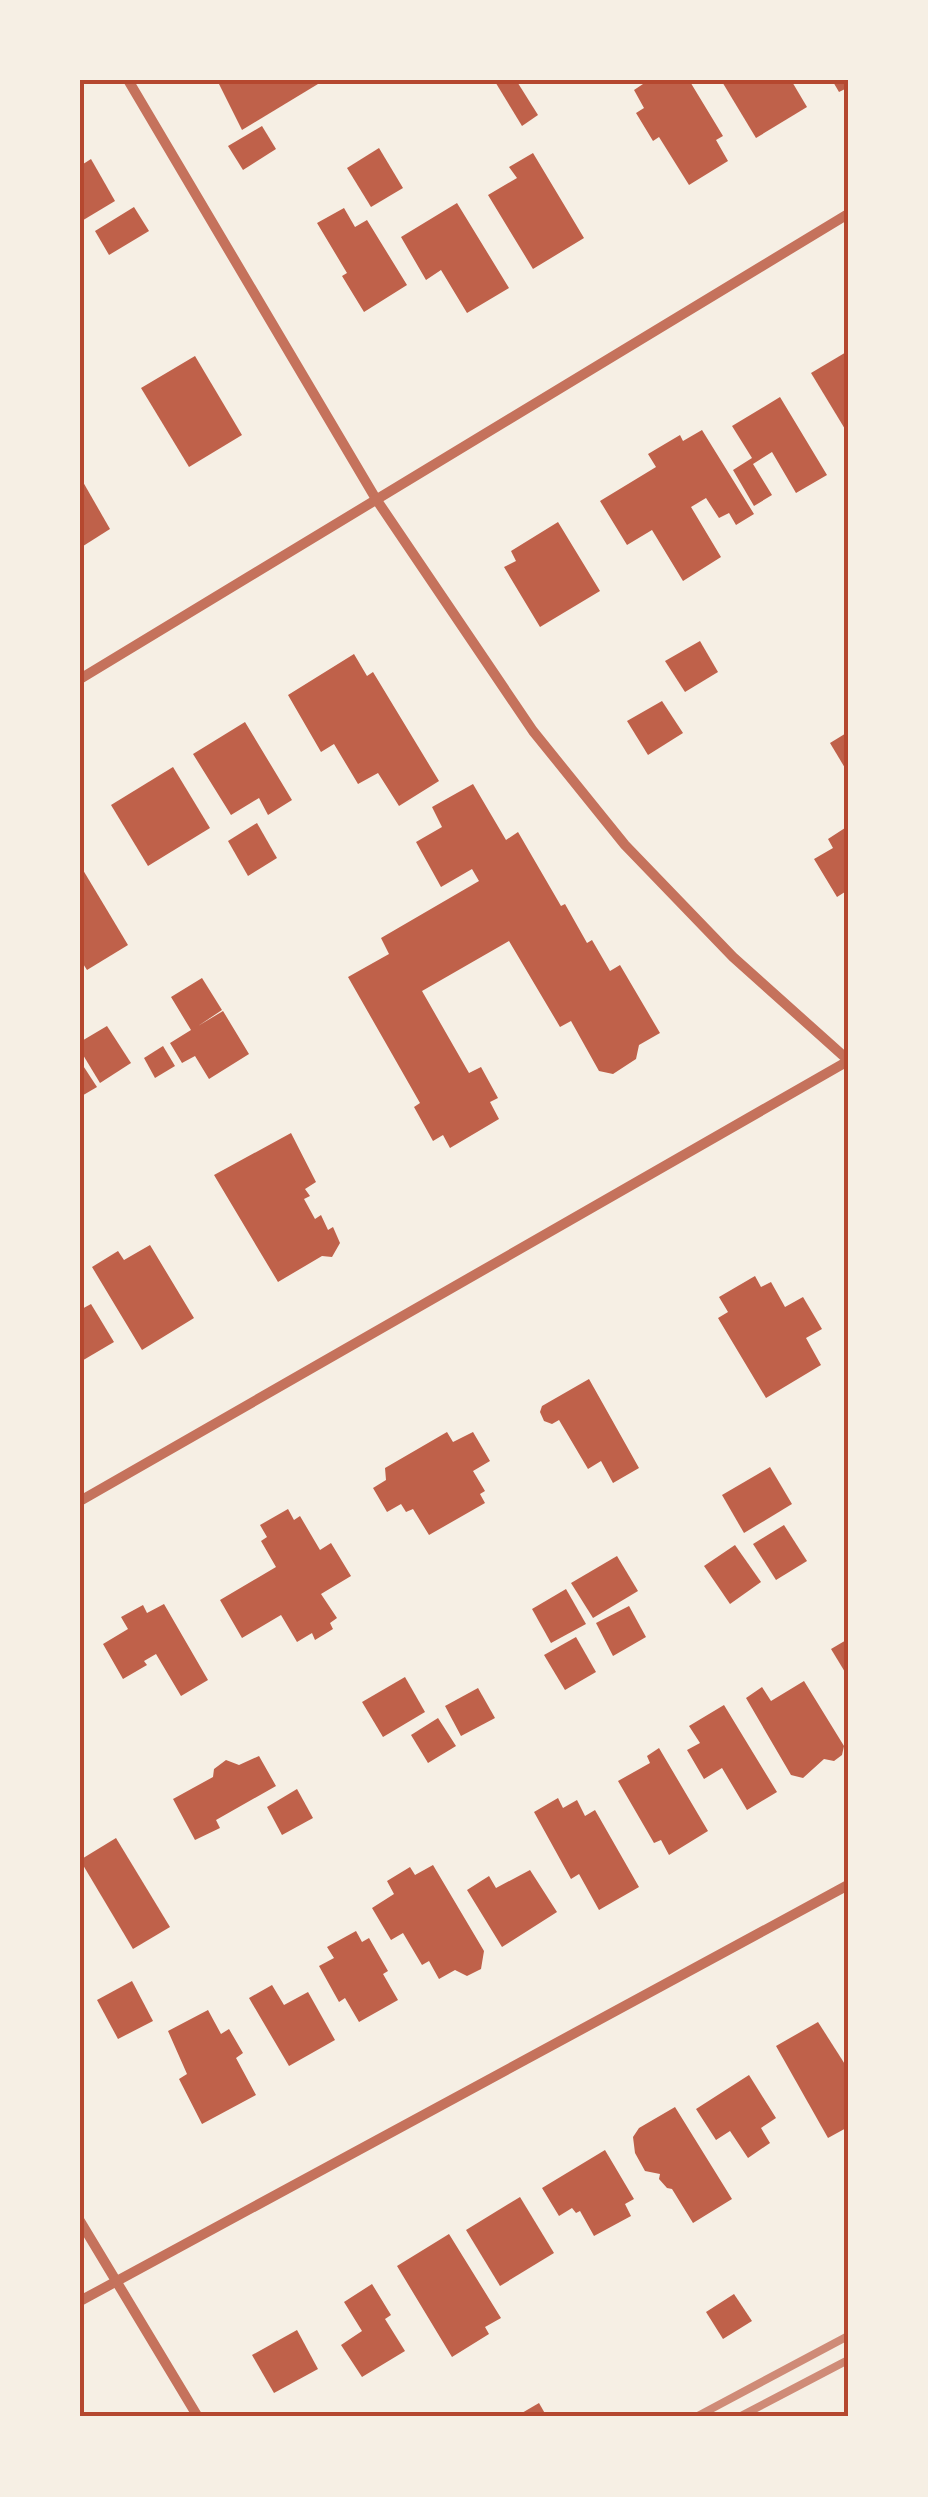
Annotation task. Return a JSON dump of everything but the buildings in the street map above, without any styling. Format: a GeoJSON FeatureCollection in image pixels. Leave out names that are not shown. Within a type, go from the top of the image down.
{"type":"FeatureCollection","features":[{"type":"Feature","properties":{"kind":"street"},"geometry":{"type":"LineString","coordinates":[[80,1501],[848,1061],[733,957],[625,845],[533,732],[376,498],[128,80]]}},
{"type":"Feature","properties":{"kind":"street"},"geometry":{"type":"LineString","coordinates":[[80,679],[848,214]]}},
{"type":"Feature","properties":{"kind":"street"},"geometry":{"type":"LineString","coordinates":[[80,2301],[848,1885]]}},
{"type":"Feature","properties":{"kind":"street"},"geometry":{"type":"LineString","coordinates":[[80,2221],[198,2417]]}},
{"type":"Feature","properties":{"kind":"railway"},"geometry":{"type":"LineString","coordinates":[[696,2417],[848,2336]]}},
{"type":"Feature","properties":{"kind":"railway"},"geometry":{"type":"LineString","coordinates":[[739,2417],[848,2360]]}}]}
